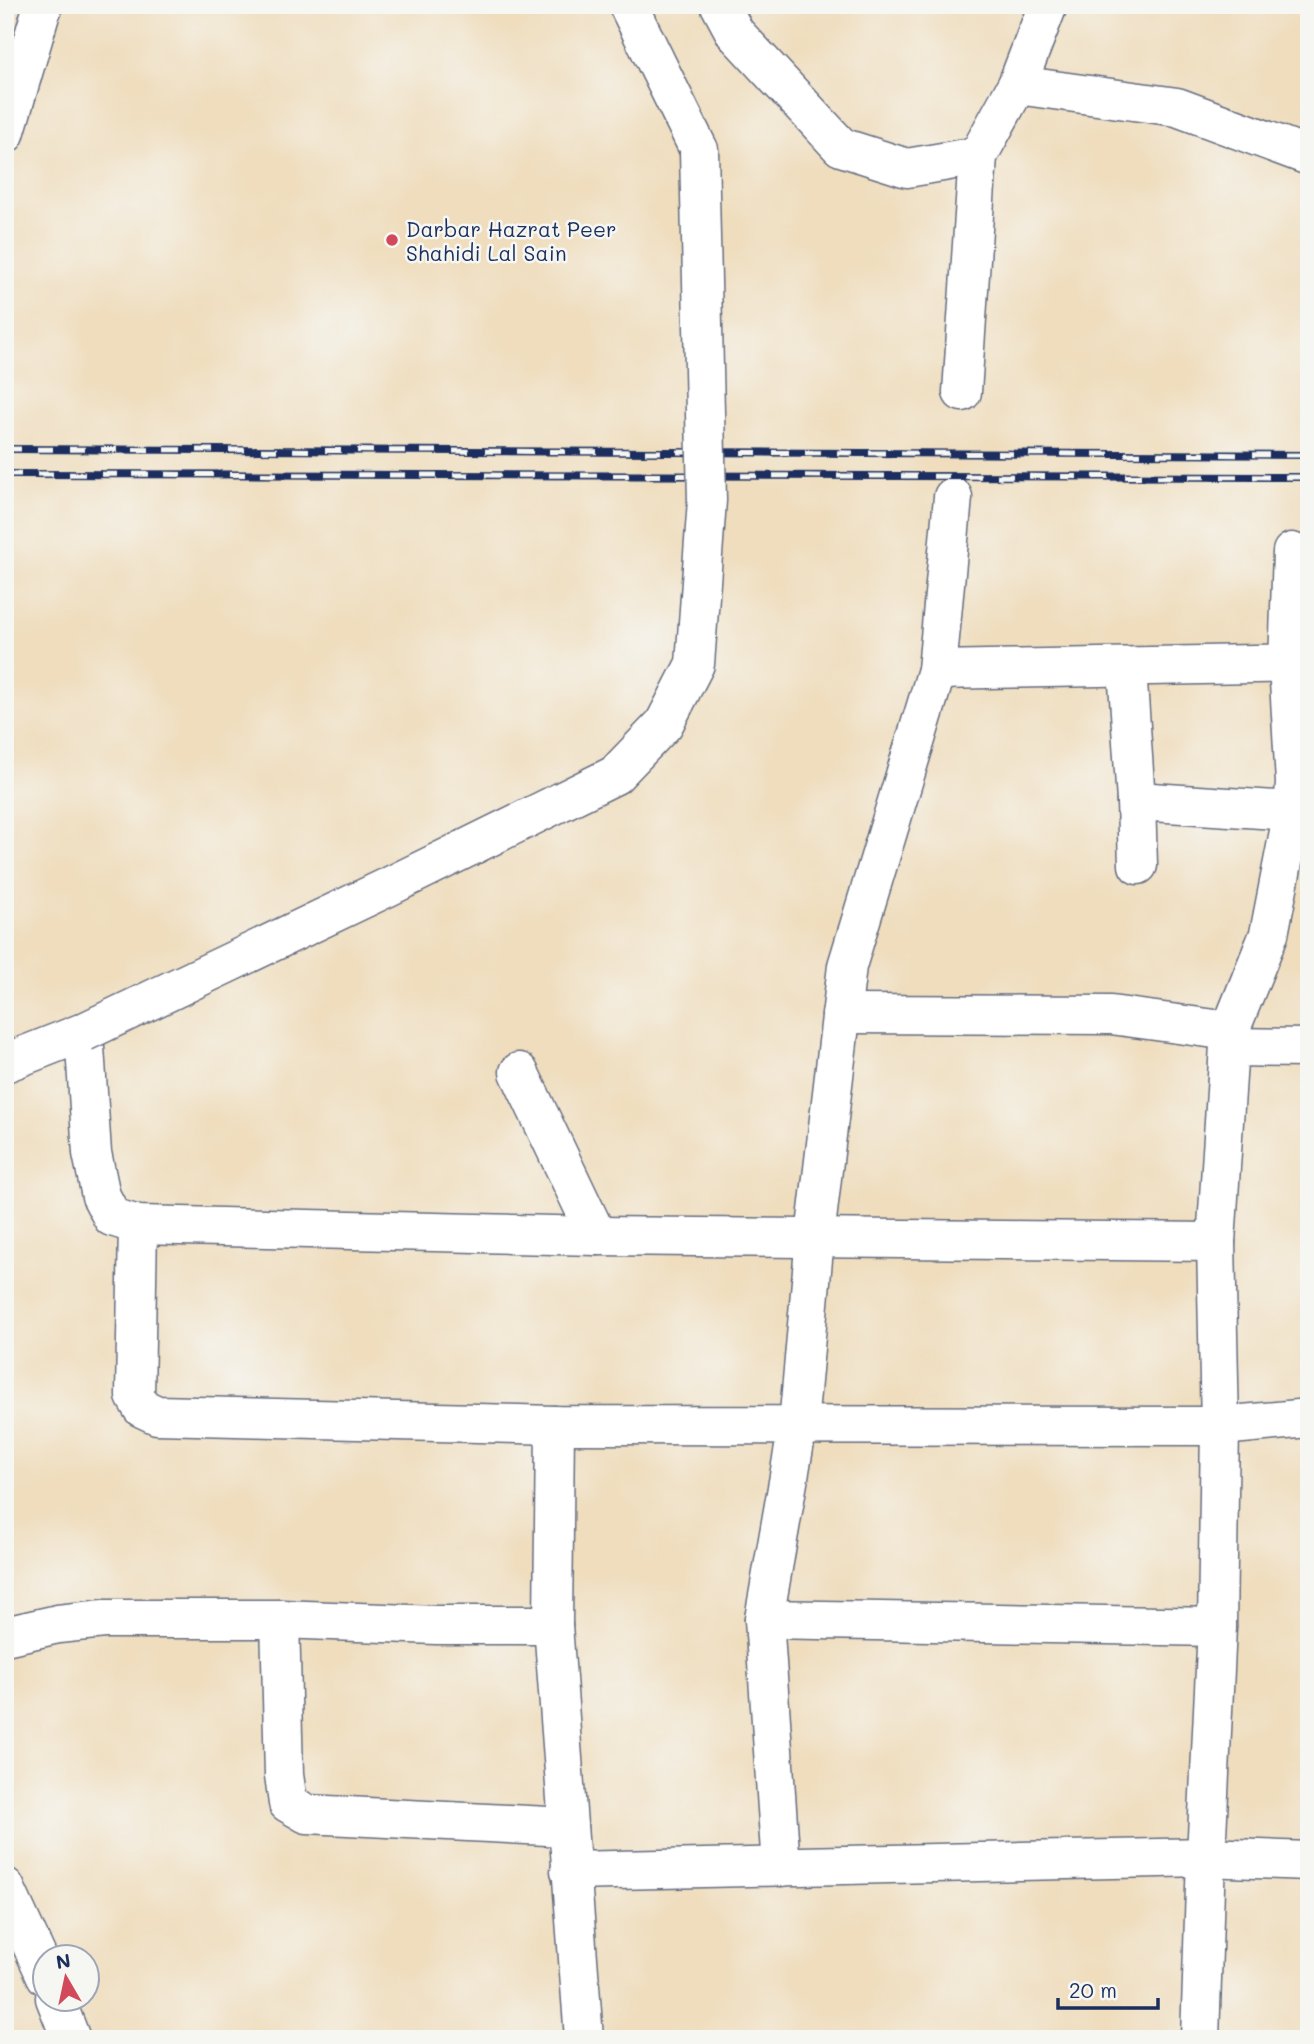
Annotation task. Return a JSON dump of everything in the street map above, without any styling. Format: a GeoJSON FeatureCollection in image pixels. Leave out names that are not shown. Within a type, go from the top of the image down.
{"type":"FeatureCollection","features":[{"type":"Feature","properties":{"kind":"street"},"geometry":{"type":"LineString","coordinates":[[5,134],[43,5]]}},
{"type":"Feature","properties":{"kind":"street"},"geometry":{"type":"LineString","coordinates":[[5,1063],[84,1032],[615,775],[664,724],[695,664],[707,500],[699,150],[628,5]]}},
{"type":"Feature","properties":{"kind":"street"},"geometry":{"type":"LineString","coordinates":[[720,5],[735,33],[841,147],[907,168],[978,156]]}},
{"type":"Feature","properties":{"kind":"street"},"geometry":{"type":"LineString","coordinates":[[962,392],[978,156],[1017,85],[1048,5]]}},
{"type":"Feature","properties":{"kind":"street"},"geometry":{"type":"LineString","coordinates":[[1017,85],[1177,107],[1309,156]]}},
{"type":"Feature","properties":{"kind":"street"},"geometry":{"type":"LineString","coordinates":[[780,1867],[764,1619],[798,1425],[815,1237],[847,965],[937,670],[953,497]]}},
{"type":"Feature","properties":{"kind":"street"},"geometry":{"type":"LineString","coordinates":[[1200,2039],[1217,1627],[1220,1426],[1216,1242],[1230,1039],[1269,934],[1299,793],[1298,664],[1292,552]]}},
{"type":"Feature","properties":{"kind":"street"},"geometry":{"type":"LineString","coordinates":[[937,670],[1298,664]]}},
{"type":"Feature","properties":{"kind":"street"},"geometry":{"type":"LineString","coordinates":[[1127,668],[1138,865]]}},
{"type":"Feature","properties":{"kind":"street"},"geometry":{"type":"LineString","coordinates":[[1136,801],[1299,793]]}},
{"type":"Feature","properties":{"kind":"street"},"geometry":{"type":"LineString","coordinates":[[841,1014],[1111,1015],[1230,1039],[1309,1048]]}},
{"type":"Feature","properties":{"kind":"street"},"geometry":{"type":"LineString","coordinates":[[84,1032],[92,1153],[101,1196],[112,1217],[138,1225],[597,1236],[1216,1242]]}},
{"type":"Feature","properties":{"kind":"street"},"geometry":{"type":"LineString","coordinates":[[519,1072],[597,1236]]}},
{"type":"Feature","properties":{"kind":"street"},"geometry":{"type":"LineString","coordinates":[[138,1225],[135,1396],[142,1408],[157,1415],[555,1425],[1220,1426],[1309,1418]]}},
{"type":"Feature","properties":{"kind":"street"},"geometry":{"type":"LineString","coordinates":[[555,1425],[553,1625],[584,2039]]}},
{"type":"Feature","properties":{"kind":"street"},"geometry":{"type":"LineString","coordinates":[[5,1636],[58,1624],[104,1619],[280,1619],[436,1625],[553,1625]]}},
{"type":"Feature","properties":{"kind":"street"},"geometry":{"type":"LineString","coordinates":[[280,1619],[284,1775],[288,1803],[307,1814],[568,1827]]}},
{"type":"Feature","properties":{"kind":"street"},"geometry":{"type":"LineString","coordinates":[[764,1619],[1217,1627]]}},
{"type":"Feature","properties":{"kind":"street"},"geometry":{"type":"LineString","coordinates":[[570,1871],[1206,1857],[1309,1861]]}},
{"type":"Feature","properties":{"kind":"street"},"geometry":{"type":"LineString","coordinates":[[5,1887],[32,1946]]}},
{"type":"Feature","properties":{"kind":"street"},"geometry":{"type":"LineString","coordinates":[[60,2012],[71,2039]]}},
{"type":"Feature","properties":{"kind":"railway"},"geometry":{"type":"LineString","coordinates":[[5,449],[1309,455]]}},
{"type":"Feature","properties":{"kind":"railway"},"geometry":{"type":"LineString","coordinates":[[5,474],[1309,477]]}},
{"type":"Feature","properties":{"kind":"place","name":"Darbar Hazrat Peer Shahidi Lal Sain"},"geometry":{"type":"Point","coordinates":[392,240]}}]}
